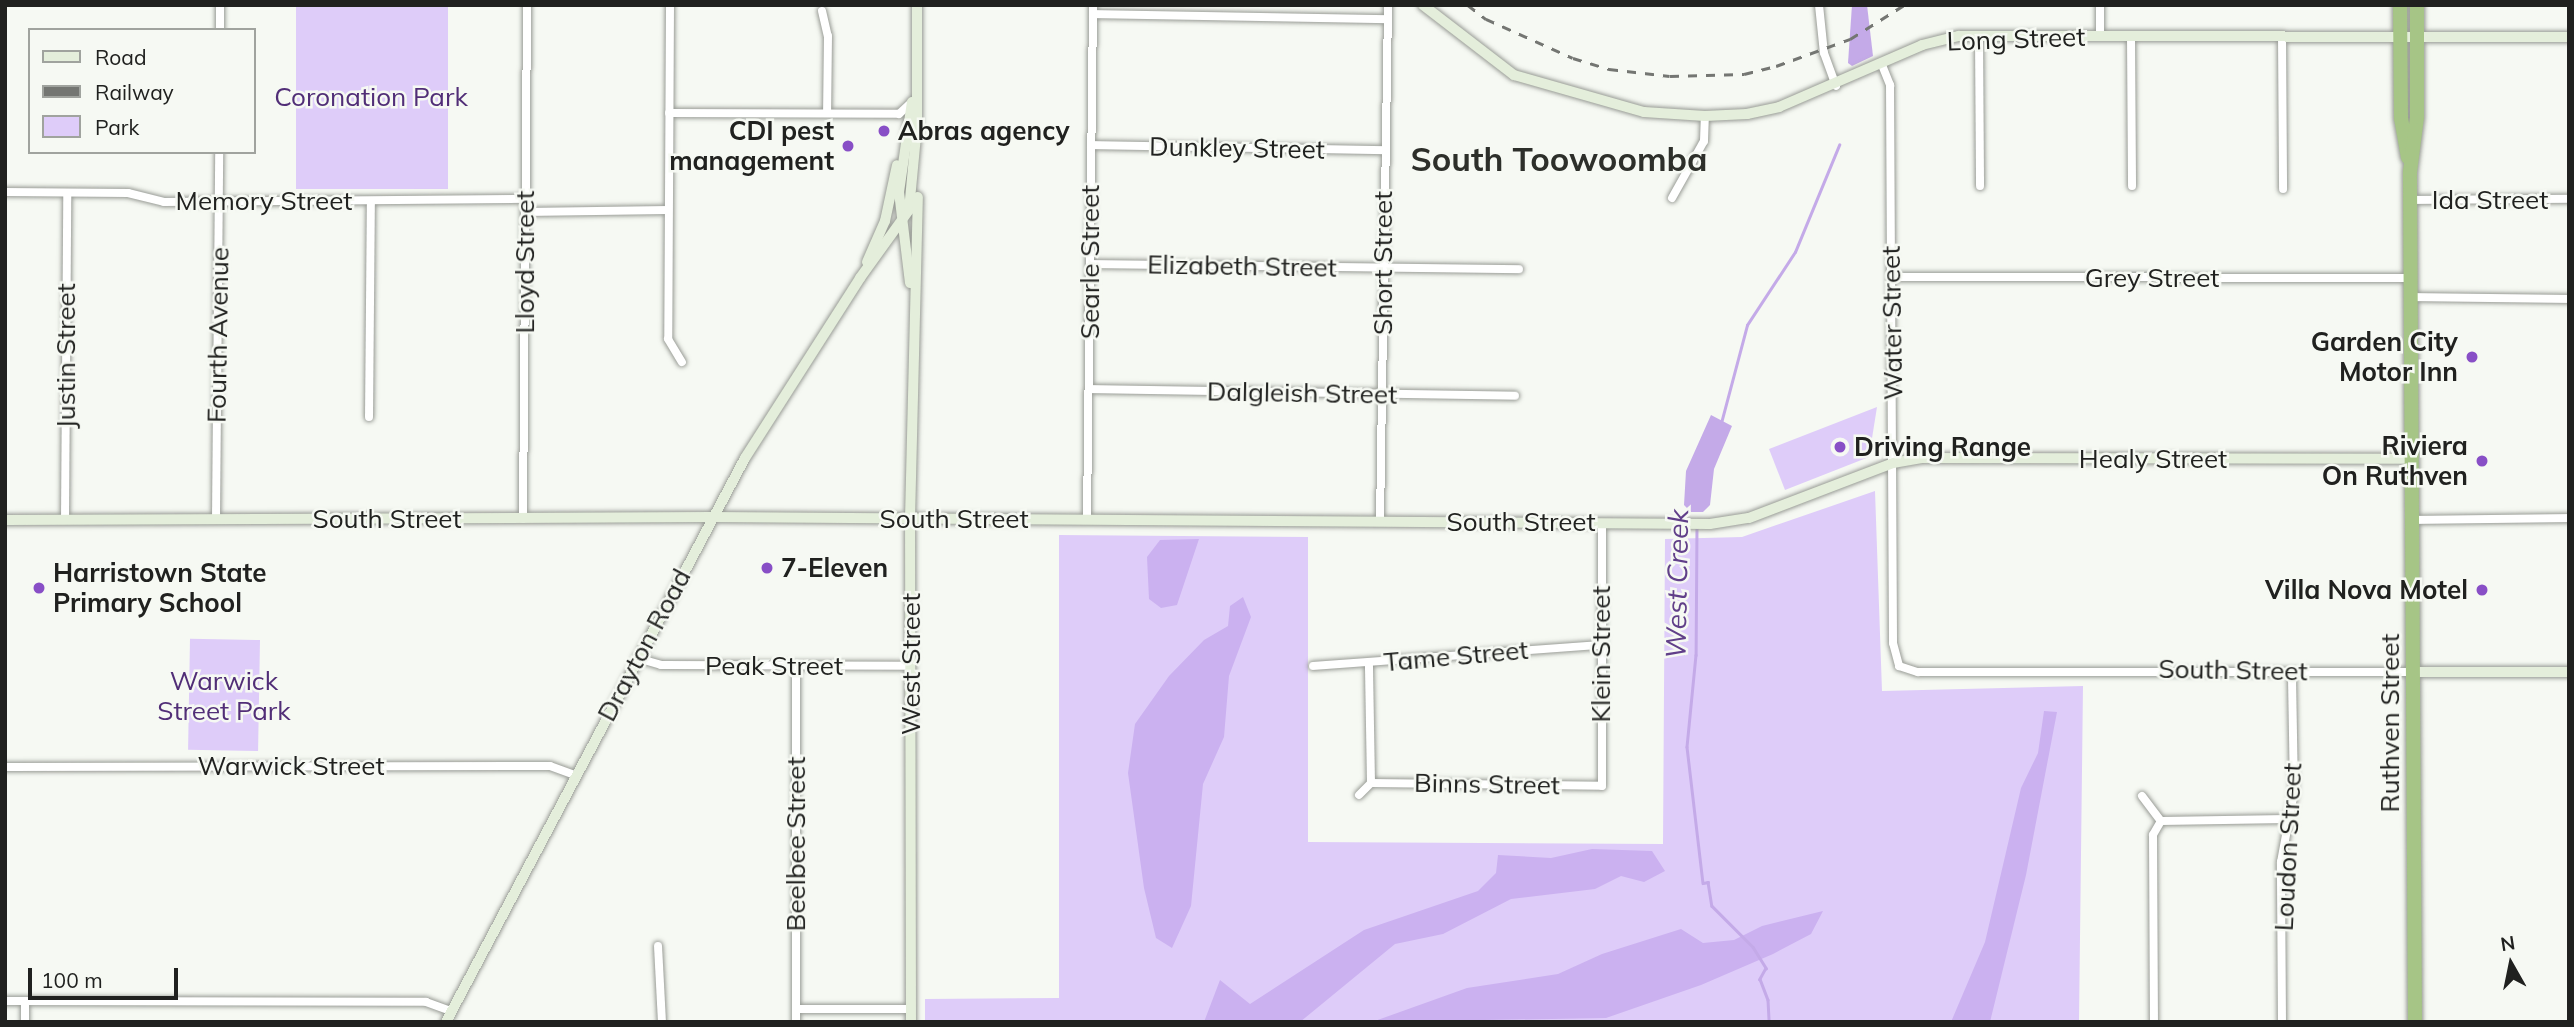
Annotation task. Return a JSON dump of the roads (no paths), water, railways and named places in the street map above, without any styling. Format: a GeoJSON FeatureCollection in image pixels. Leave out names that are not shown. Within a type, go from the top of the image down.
{"type":"FeatureCollection","features":[{"type":"Feature","properties":{"kind":"highway","name":"Ruthven Street"},"geometry":{"type":"LineString","coordinates":[[2400,5],[2400,118],[2410,172],[2411,200],[2416,1022]]}},
{"type":"Feature","properties":{"kind":"highway","name":"Ruthven Street"},"geometry":{"type":"LineString","coordinates":[[2410,172],[2417,117],[2417,5]]}},
{"type":"Feature","properties":{"kind":"street"},"geometry":{"type":"LineString","coordinates":[[220,5],[220,28]]}},
{"type":"Feature","properties":{"kind":"street","name":"Lloyd Street"},"geometry":{"type":"LineString","coordinates":[[523,519],[527,5]]}},
{"type":"Feature","properties":{"kind":"street"},"geometry":{"type":"LineString","coordinates":[[670,5],[668,339],[681,362]]}},
{"type":"Feature","properties":{"kind":"street"},"geometry":{"type":"LineString","coordinates":[[913,307],[918,126],[914,97],[916,5]]}},
{"type":"Feature","properties":{"kind":"street","name":"Short Street"},"geometry":{"type":"LineString","coordinates":[[1380,522],[1388,5]]}},
{"type":"Feature","properties":{"kind":"street","name":"Long Street"},"geometry":{"type":"LineString","coordinates":[[1423,5],[1514,75],[1644,113],[1705,116],[1747,114],[1836,86],[1944,38],[2399,35],[2569,37]]}},
{"type":"Feature","properties":{"kind":"street"},"geometry":{"type":"LineString","coordinates":[[1819,5],[1824,52],[1836,86]]}},
{"type":"Feature","properties":{"kind":"street"},"geometry":{"type":"LineString","coordinates":[[2100,5],[2100,36]]}},
{"type":"Feature","properties":{"kind":"street"},"geometry":{"type":"LineString","coordinates":[[1093,10],[1386,19]]}},
{"type":"Feature","properties":{"kind":"street","name":"Searle Street"},"geometry":{"type":"LineString","coordinates":[[1087,519],[1093,10]]}},
{"type":"Feature","properties":{"kind":"street"},"geometry":{"type":"LineString","coordinates":[[822,11],[828,36],[827,113]]}},
{"type":"Feature","properties":{"kind":"street"},"geometry":{"type":"LineString","coordinates":[[1979,36],[1980,187]]}},
{"type":"Feature","properties":{"kind":"street"},"geometry":{"type":"LineString","coordinates":[[2282,36],[2283,190]]}},
{"type":"Feature","properties":{"kind":"street"},"geometry":{"type":"LineString","coordinates":[[2131,37],[2132,186]]}},
{"type":"Feature","properties":{"kind":"street","name":"Water Street"},"geometry":{"type":"LineString","coordinates":[[1882,65],[1890,85],[1893,643],[1899,666]]}},
{"type":"Feature","properties":{"kind":"street"},"geometry":{"type":"LineString","coordinates":[[669,114],[899,114],[914,97]]}},
{"type":"Feature","properties":{"kind":"street"},"geometry":{"type":"LineString","coordinates":[[860,278],[885,221],[914,97]]}},
{"type":"Feature","properties":{"kind":"street"},"geometry":{"type":"LineString","coordinates":[[899,114],[905,133]]}},
{"type":"Feature","properties":{"kind":"street"},"geometry":{"type":"LineString","coordinates":[[1672,198],[1704,141],[1705,116]]}},
{"type":"Feature","properties":{"kind":"street"},"geometry":{"type":"LineString","coordinates":[[860,278],[902,221],[912,200],[918,126]]}},
{"type":"Feature","properties":{"kind":"street","name":"Dunkley Street"},"geometry":{"type":"LineString","coordinates":[[1091,145],[1384,150]]}},
{"type":"Feature","properties":{"kind":"street"},"geometry":{"type":"LineString","coordinates":[[901,153],[902,221],[913,307]]}},
{"type":"Feature","properties":{"kind":"street","name":"Fourth Avenue"},"geometry":{"type":"LineString","coordinates":[[216,519],[219,154]]}},
{"type":"Feature","properties":{"kind":"street","name":"Memory Street"},"geometry":{"type":"LineString","coordinates":[[5,192],[128,193],[164,202],[525,199]]}},
{"type":"Feature","properties":{"kind":"street","name":"Justin Street"},"geometry":{"type":"LineString","coordinates":[[65,520],[67,192]]}},
{"type":"Feature","properties":{"kind":"street","name":"Ida Street"},"geometry":{"type":"LineString","coordinates":[[2411,200],[2569,199]]}},
{"type":"Feature","properties":{"kind":"street"},"geometry":{"type":"LineString","coordinates":[[369,417],[371,201]]}},
{"type":"Feature","properties":{"kind":"street"},"geometry":{"type":"LineString","coordinates":[[525,212],[668,210]]}},
{"type":"Feature","properties":{"kind":"street","name":"Elizabeth Street"},"geometry":{"type":"LineString","coordinates":[[1091,264],[1519,269]]}},
{"type":"Feature","properties":{"kind":"street","name":"Grey Street"},"geometry":{"type":"LineString","coordinates":[[1892,277],[2412,278]]}},
{"type":"Feature","properties":{"kind":"street","name":"Drayton Road"},"geometry":{"type":"LineString","coordinates":[[448,1017],[711,517],[860,278]]}},
{"type":"Feature","properties":{"kind":"street"},"geometry":{"type":"LineString","coordinates":[[2411,297],[2569,299]]}},
{"type":"Feature","properties":{"kind":"street","name":"West Street"},"geometry":{"type":"LineString","coordinates":[[911,1022],[913,307]]}},
{"type":"Feature","properties":{"kind":"street","name":"Dalgleish Street"},"geometry":{"type":"LineString","coordinates":[[1089,389],[1516,396]]}},
{"type":"Feature","properties":{"kind":"street","name":"Healy Street"},"geometry":{"type":"LineString","coordinates":[[1893,463],[1922,458],[2413,459]]}},
{"type":"Feature","properties":{"kind":"street","name":"South Street"},"geometry":{"type":"LineString","coordinates":[[5,520],[711,517],[1710,524],[1749,518],[1893,463]]}},
{"type":"Feature","properties":{"kind":"street"},"geometry":{"type":"LineString","coordinates":[[2413,520],[2569,518]]}},
{"type":"Feature","properties":{"kind":"street","name":"Klein Street"},"geometry":{"type":"LineString","coordinates":[[1602,523],[1602,786]]}},
{"type":"Feature","properties":{"kind":"street","name":"Tame Street"},"geometry":{"type":"LineString","coordinates":[[1312,666],[1600,645]]}},
{"type":"Feature","properties":{"kind":"street","name":"Peak Street"},"geometry":{"type":"LineString","coordinates":[[637,658],[661,666],[911,666]]}},
{"type":"Feature","properties":{"kind":"street"},"geometry":{"type":"LineString","coordinates":[[1359,795],[1371,783],[1369,663]]}},
{"type":"Feature","properties":{"kind":"street","name":"Beelbee Street"},"geometry":{"type":"LineString","coordinates":[[796,666],[796,1022]]}},
{"type":"Feature","properties":{"kind":"street","name":"South Street"},"geometry":{"type":"LineString","coordinates":[[1899,666],[1918,673],[2569,672]]}},
{"type":"Feature","properties":{"kind":"street","name":"Loudon Street"},"geometry":{"type":"LineString","coordinates":[[2282,1022],[2281,862],[2294,792],[2292,671]]}},
{"type":"Feature","properties":{"kind":"street","name":"Warwick Street"},"geometry":{"type":"LineString","coordinates":[[5,767],[550,766],[575,775]]}},
{"type":"Feature","properties":{"kind":"street","name":"Binns Street"},"geometry":{"type":"LineString","coordinates":[[1371,783],[1602,786]]}},
{"type":"Feature","properties":{"kind":"street"},"geometry":{"type":"LineString","coordinates":[[2142,796],[2161,821]]}},
{"type":"Feature","properties":{"kind":"street"},"geometry":{"type":"LineString","coordinates":[[2161,821],[2287,819]]}},
{"type":"Feature","properties":{"kind":"street"},"geometry":{"type":"LineString","coordinates":[[2154,1022],[2153,835],[2161,821]]}},
{"type":"Feature","properties":{"kind":"street"},"geometry":{"type":"LineString","coordinates":[[658,946],[662,1022]]}},
{"type":"Feature","properties":{"kind":"street"},"geometry":{"type":"LineString","coordinates":[[5,1001],[426,1002],[448,1017]]}},
{"type":"Feature","properties":{"kind":"street"},"geometry":{"type":"LineString","coordinates":[[25,1001],[25,1022]]}},
{"type":"Feature","properties":{"kind":"street"},"geometry":{"type":"LineString","coordinates":[[796,1009],[911,1009]]}},
{"type":"Feature","properties":{"kind":"waterway","name":"West Creek"},"geometry":{"type":"LineString","coordinates":[[1721,423],[1747,325],[1795,252],[1839,145]]}},
{"type":"Feature","properties":{"kind":"waterway","name":"West Creek"},"geometry":{"type":"LineString","coordinates":[[1697,527],[1696,655],[1687,747],[1703,883],[1708,882],[1712,906],[1753,947],[1766,968],[1760,979],[1768,1000],[1769,1022]]}},
{"type":"Feature","properties":{"kind":"railway"},"geometry":{"type":"LineString","coordinates":[[1468,5],[1486,19],[1573,58],[1609,69],[1670,76],[1744,74],[1776,66],[1850,39],[1904,5]]}},
{"type":"Feature","properties":{"kind":"place","name":"Abras agency"},"geometry":{"type":"Point","coordinates":[884,131]}},
{"type":"Feature","properties":{"kind":"place","name":"CDI pest management"},"geometry":{"type":"Point","coordinates":[848,146]}},
{"type":"Feature","properties":{"kind":"place","name":"Garden City Motor Inn"},"geometry":{"type":"Point","coordinates":[2472,357]}},
{"type":"Feature","properties":{"kind":"place","name":"Driving Range"},"geometry":{"type":"Point","coordinates":[1840,447]}},
{"type":"Feature","properties":{"kind":"place","name":"Riviera On Ruthven"},"geometry":{"type":"Point","coordinates":[2482,461]}},
{"type":"Feature","properties":{"kind":"place","name":"7-Eleven"},"geometry":{"type":"Point","coordinates":[767,568]}},
{"type":"Feature","properties":{"kind":"place","name":"Harristown State Primary School"},"geometry":{"type":"Point","coordinates":[39,588]}},
{"type":"Feature","properties":{"kind":"place","name":"Villa Nova Motel"},"geometry":{"type":"Point","coordinates":[2482,590]}},
{"type":"Feature","properties":{"kind":"district","name":"South Toowoomba"},"geometry":{"type":"Point","coordinates":[1559,159]}},
{"type":"Feature","properties":{"kind":"park label","name":"Coronation Park"},"geometry":{"type":"Point","coordinates":[371,97]}},
{"type":"Feature","properties":{"kind":"park label","name":"Warwick Street Park"},"geometry":{"type":"Point","coordinates":[224,696]}}]}
